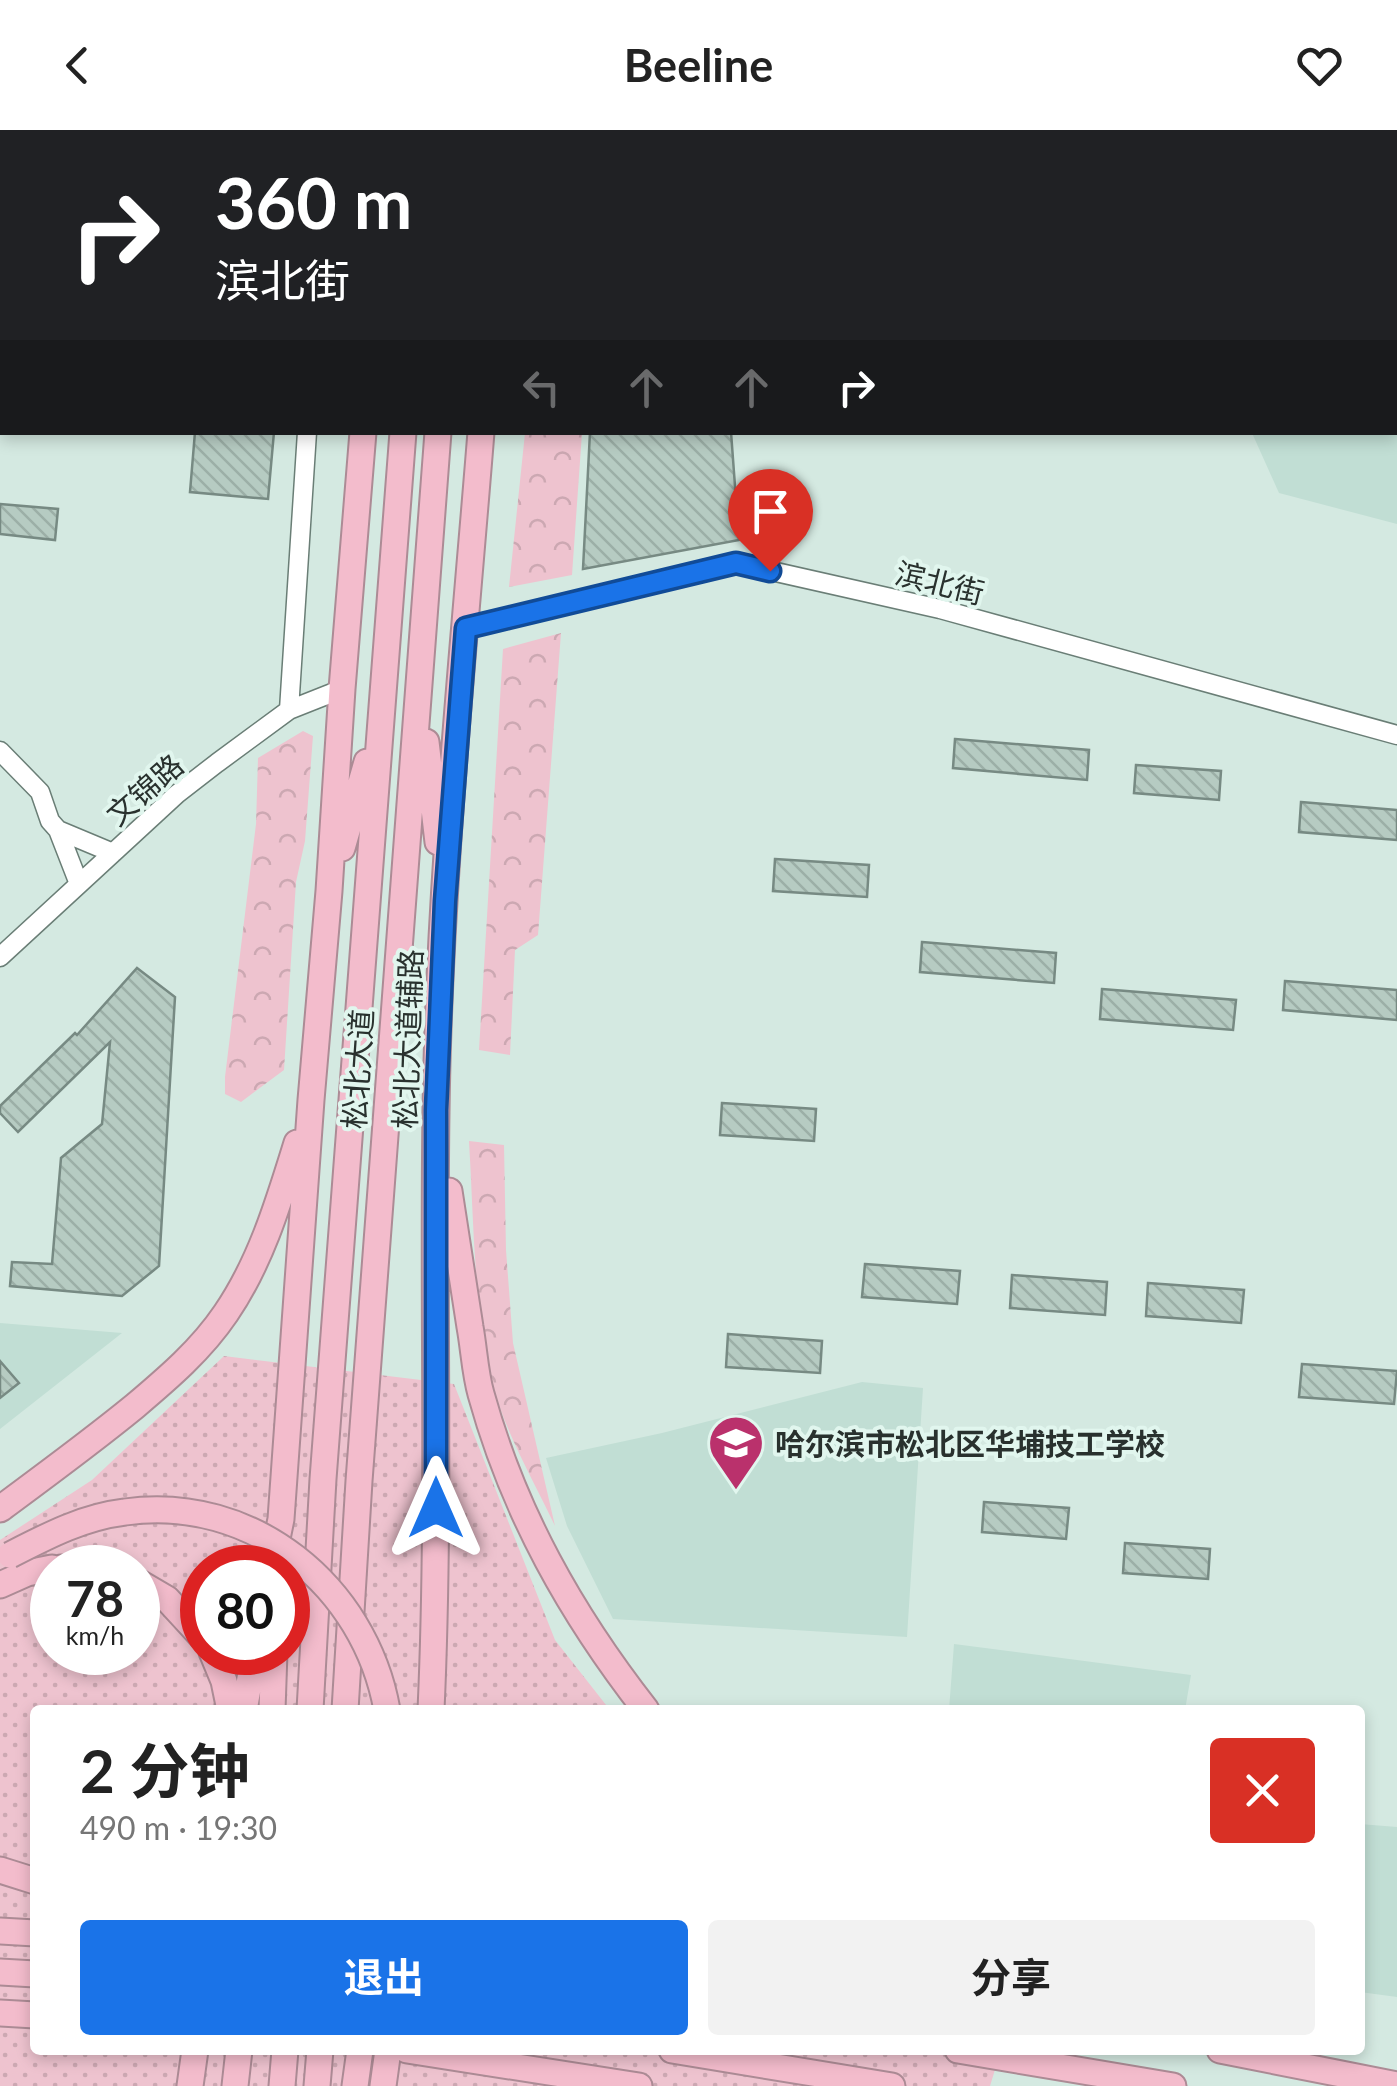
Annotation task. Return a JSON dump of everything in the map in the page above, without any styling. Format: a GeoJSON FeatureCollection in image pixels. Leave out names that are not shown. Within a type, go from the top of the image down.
{"type":"FeatureCollection","features":[{"type":"Feature","properties":{"kind":"highway"},"geometry":{"type":"LineString","coordinates":[[277,1545],[363,435]]}},
{"type":"Feature","properties":{"kind":"highway","name":"松北大道"},"geometry":{"type":"LineString","coordinates":[[310,1705],[323,1479],[403,435]]}},
{"type":"Feature","properties":{"kind":"highway","name":"松北大道"},"geometry":{"type":"LineString","coordinates":[[345,1705],[438,435]]}},
{"type":"Feature","properties":{"kind":"highway","name":"松北大道辅路"},"geometry":{"type":"LineString","coordinates":[[431,1705],[436,1508],[436,1110],[445,901],[481,435]]}},
{"type":"Feature","properties":{"kind":"highway"},"geometry":{"type":"LineString","coordinates":[[419,684],[445,901]]}},
{"type":"Feature","properties":{"kind":"highway"},"geometry":{"type":"LineString","coordinates":[[329,892],[382,712]]}},
{"type":"Feature","properties":{"kind":"highway"},"geometry":{"type":"LineString","coordinates":[[0,1509],[94,1440],[175,1373],[226,1314],[248,1278],[265,1238],[311,1100]]}},
{"type":"Feature","properties":{"kind":"highway"},"geometry":{"type":"LineString","coordinates":[[436,1110],[480,1392],[516,1498],[568,1598],[642,1705]]}},
{"type":"Feature","properties":{"kind":"highway"},"geometry":{"type":"LineString","coordinates":[[5,1558],[80,1522],[128,1511],[188,1512],[247,1527],[288,1550],[342,1606],[375,1664],[386,1705]]}},
{"type":"Feature","properties":{"kind":"highway"},"geometry":{"type":"LineString","coordinates":[[0,1584],[30,1573]]}},
{"type":"Feature","properties":{"kind":"highway"},"geometry":{"type":"LineString","coordinates":[[160,1596],[180,1614]]}},
{"type":"Feature","properties":{"kind":"highway"},"geometry":{"type":"LineString","coordinates":[[222,1675],[229,1705]]}},
{"type":"Feature","properties":{"kind":"highway"},"geometry":{"type":"LineString","coordinates":[[245,1705],[251,1675]]}},
{"type":"Feature","properties":{"kind":"highway"},"geometry":{"type":"LineString","coordinates":[[272,1705],[273,1675]]}},
{"type":"Feature","properties":{"kind":"highway"},"geometry":{"type":"LineString","coordinates":[[0,1870],[30,1879]]}},
{"type":"Feature","properties":{"kind":"highway"},"geometry":{"type":"LineString","coordinates":[[0,1889],[30,1892]]}},
{"type":"Feature","properties":{"kind":"highway"},"geometry":{"type":"LineString","coordinates":[[0,1931],[30,1933]]}},
{"type":"Feature","properties":{"kind":"highway"},"geometry":{"type":"LineString","coordinates":[[0,1972],[30,1974]]}},
{"type":"Feature","properties":{"kind":"highway"},"geometry":{"type":"LineString","coordinates":[[0,2013],[30,2015]]}},
{"type":"Feature","properties":{"kind":"highway"},"geometry":{"type":"LineString","coordinates":[[190,2086],[194,2055]]}},
{"type":"Feature","properties":{"kind":"highway"},"geometry":{"type":"LineString","coordinates":[[235,2086],[238,2055]]}},
{"type":"Feature","properties":{"kind":"highway"},"geometry":{"type":"LineString","coordinates":[[282,2086],[285,2055]]}},
{"type":"Feature","properties":{"kind":"highway"},"geometry":{"type":"LineString","coordinates":[[317,2086],[320,2055]]}},
{"type":"Feature","properties":{"kind":"highway"},"geometry":{"type":"LineString","coordinates":[[355,2086],[359,2055]]}},
{"type":"Feature","properties":{"kind":"highway"},"geometry":{"type":"LineString","coordinates":[[382,2086],[387,2055]]}},
{"type":"Feature","properties":{"kind":"highway"},"geometry":{"type":"LineString","coordinates":[[428,2055],[545,2086]]}},
{"type":"Feature","properties":{"kind":"highway"},"geometry":{"type":"LineString","coordinates":[[441,2055],[639,2086]]}},
{"type":"Feature","properties":{"kind":"highway"},"geometry":{"type":"LineString","coordinates":[[703,2055],[892,2086]]}},
{"type":"Feature","properties":{"kind":"highway"},"geometry":{"type":"LineString","coordinates":[[988,2055],[1173,2086]]}},
{"type":"Feature","properties":{"kind":"highway"},"geometry":{"type":"LineString","coordinates":[[1245,2055],[1397,2085]]}},
{"type":"Feature","properties":{"kind":"highway"},"geometry":{"type":"LineString","coordinates":[[1328,2055],[1397,2076]]}},
{"type":"Feature","properties":{"kind":"street"},"geometry":{"type":"LineString","coordinates":[[289,710],[306,435]]}},
{"type":"Feature","properties":{"kind":"street","name":"滨北街"},"geometry":{"type":"LineString","coordinates":[[466,628],[736,563],[940,609],[1397,735]]}},
{"type":"Feature","properties":{"kind":"street","name":"文锦路"},"geometry":{"type":"LineString","coordinates":[[0,956],[177,794],[289,710],[342,689]]}},
{"type":"Feature","properties":{"kind":"street"},"geometry":{"type":"LineString","coordinates":[[0,751],[40,792],[79,884]]}},
{"type":"Feature","properties":{"kind":"street"},"geometry":{"type":"LineString","coordinates":[[58,830],[113,853]]}},
{"type":"Feature","properties":{"kind":"shaded area"},"geometry":{"type":"Polygon","coordinates":[[[1253,435],[1397,435],[1397,524],[1279,493],[1253,435]]]}},
{"type":"Feature","properties":{"kind":"shaded area"},"geometry":{"type":"Polygon","coordinates":[[[0,1323],[122,1333],[0,1429],[0,1323]]]}},
{"type":"Feature","properties":{"kind":"shaded area","name":"哈尔滨市松北区华埔技工学校"},"geometry":{"type":"Polygon","coordinates":[[[862,1382],[923,1388],[907,1637],[613,1619],[567,1526],[546,1458],[862,1382]]]}},
{"type":"Feature","properties":{"kind":"shaded area"},"geometry":{"type":"Polygon","coordinates":[[[954,1644],[1191,1675],[1186,1705],[949,1705],[954,1644]]]}},
{"type":"Feature","properties":{"kind":"shaded area"},"geometry":{"type":"Polygon","coordinates":[[[1365,1824],[1397,1827],[1397,1997],[1365,1993],[1365,1824]]]}},
{"type":"Feature","properties":{"kind":"green space"},"geometry":{"type":"Polygon","coordinates":[[[525,435],[582,435],[572,575],[509,587],[525,435]]]}},
{"type":"Feature","properties":{"kind":"green space"},"geometry":{"type":"Polygon","coordinates":[[[561,633],[538,935],[515,950],[510,1055],[479,1050],[503,649],[561,633]]]}},
{"type":"Feature","properties":{"kind":"green space"},"geometry":{"type":"Polygon","coordinates":[[[303,731],[313,736],[305,841],[296,882],[284,1070],[241,1102],[225,1094],[225,1077],[256,824],[258,758],[303,731]]]}},
{"type":"Feature","properties":{"kind":"green space"},"geometry":{"type":"Polygon","coordinates":[[[469,1141],[504,1145],[513,1343],[555,1526],[512,1438],[486,1355],[478,1294],[469,1141]]]}},
{"type":"Feature","properties":{"kind":"green space"},"geometry":{"type":"Polygon","coordinates":[[[224,1356],[454,1384],[555,1640],[606,1705],[30,1705],[30,2055],[999,2055],[990,2086],[0,2086],[0,1540],[92,1480],[224,1356]]]}},
{"type":"Feature","properties":{"kind":"building"},"geometry":{"type":"Polygon","coordinates":[[[195,435],[274,435],[268,499],[190,492],[195,435]]]}},
{"type":"Feature","properties":{"kind":"building"},"geometry":{"type":"Polygon","coordinates":[[[590,435],[731,435],[739,540],[583,569],[590,435]]]}},
{"type":"Feature","properties":{"kind":"building"},"geometry":{"type":"Polygon","coordinates":[[[0,504],[58,509],[55,540],[0,534],[0,504]]]}},
{"type":"Feature","properties":{"kind":"building"},"geometry":{"type":"Polygon","coordinates":[[[955,739],[1089,750],[1087,780],[953,768],[955,739]]]}},
{"type":"Feature","properties":{"kind":"building"},"geometry":{"type":"Polygon","coordinates":[[[1136,765],[1221,771],[1219,800],[1134,793],[1136,765]]]}},
{"type":"Feature","properties":{"kind":"building"},"geometry":{"type":"Polygon","coordinates":[[[1301,802],[1397,810],[1397,840],[1299,832],[1301,802]]]}},
{"type":"Feature","properties":{"kind":"building"},"geometry":{"type":"Polygon","coordinates":[[[775,859],[869,865],[867,897],[773,891],[775,859]]]}},
{"type":"Feature","properties":{"kind":"building"},"geometry":{"type":"Polygon","coordinates":[[[922,942],[1056,953],[1054,983],[920,972],[922,942]]]}},
{"type":"Feature","properties":{"kind":"building"},"geometry":{"type":"Polygon","coordinates":[[[137,968],[175,997],[159,1266],[122,1296],[10,1286],[12,1262],[52,1264],[61,1158],[102,1124],[110,1042],[18,1132],[0,1113],[0,1106],[77,1035],[137,968]]]}},
{"type":"Feature","properties":{"kind":"building"},"geometry":{"type":"Polygon","coordinates":[[[1285,981],[1397,990],[1397,1020],[1283,1010],[1285,981]]]}},
{"type":"Feature","properties":{"kind":"building"},"geometry":{"type":"Polygon","coordinates":[[[1102,989],[1236,1000],[1233,1030],[1100,1019],[1102,989]]]}},
{"type":"Feature","properties":{"kind":"building"},"geometry":{"type":"Polygon","coordinates":[[[722,1103],[816,1109],[814,1141],[720,1135],[722,1103]]]}},
{"type":"Feature","properties":{"kind":"building"},"geometry":{"type":"Polygon","coordinates":[[[865,1264],[960,1271],[957,1304],[862,1297],[865,1264]]]}},
{"type":"Feature","properties":{"kind":"building"},"geometry":{"type":"Polygon","coordinates":[[[1012,1275],[1107,1282],[1105,1315],[1010,1308],[1012,1275]]]}},
{"type":"Feature","properties":{"kind":"building"},"geometry":{"type":"Polygon","coordinates":[[[1148,1283],[1244,1290],[1241,1323],[1146,1316],[1148,1283]]]}},
{"type":"Feature","properties":{"kind":"building"},"geometry":{"type":"Polygon","coordinates":[[[728,1334],[822,1341],[820,1373],[726,1367],[728,1334]]]}},
{"type":"Feature","properties":{"kind":"building"},"geometry":{"type":"Polygon","coordinates":[[[0,1361],[19,1383],[0,1398],[0,1361]]]}},
{"type":"Feature","properties":{"kind":"building"},"geometry":{"type":"Polygon","coordinates":[[[1302,1364],[1397,1371],[1394,1404],[1299,1397],[1302,1364]]]}},
{"type":"Feature","properties":{"kind":"building"},"geometry":{"type":"Polygon","coordinates":[[[984,1502],[1069,1508],[1066,1539],[982,1532],[984,1502]]]}},
{"type":"Feature","properties":{"kind":"building"},"geometry":{"type":"Polygon","coordinates":[[[1125,1543],[1210,1549],[1208,1579],[1123,1573],[1125,1543]]]}},
{"type":"Feature","properties":{"kind":"place","name":"哈尔滨市松北区华埔技工学校"},"geometry":{"type":"Point","coordinates":[736,1492]}},
{"type":"Feature","properties":{"kind":"route"},"geometry":{"type":"LineString","coordinates":[[436,1508],[436,1110],[445,901],[466,628],[736,563],[770,571]]}}]}
